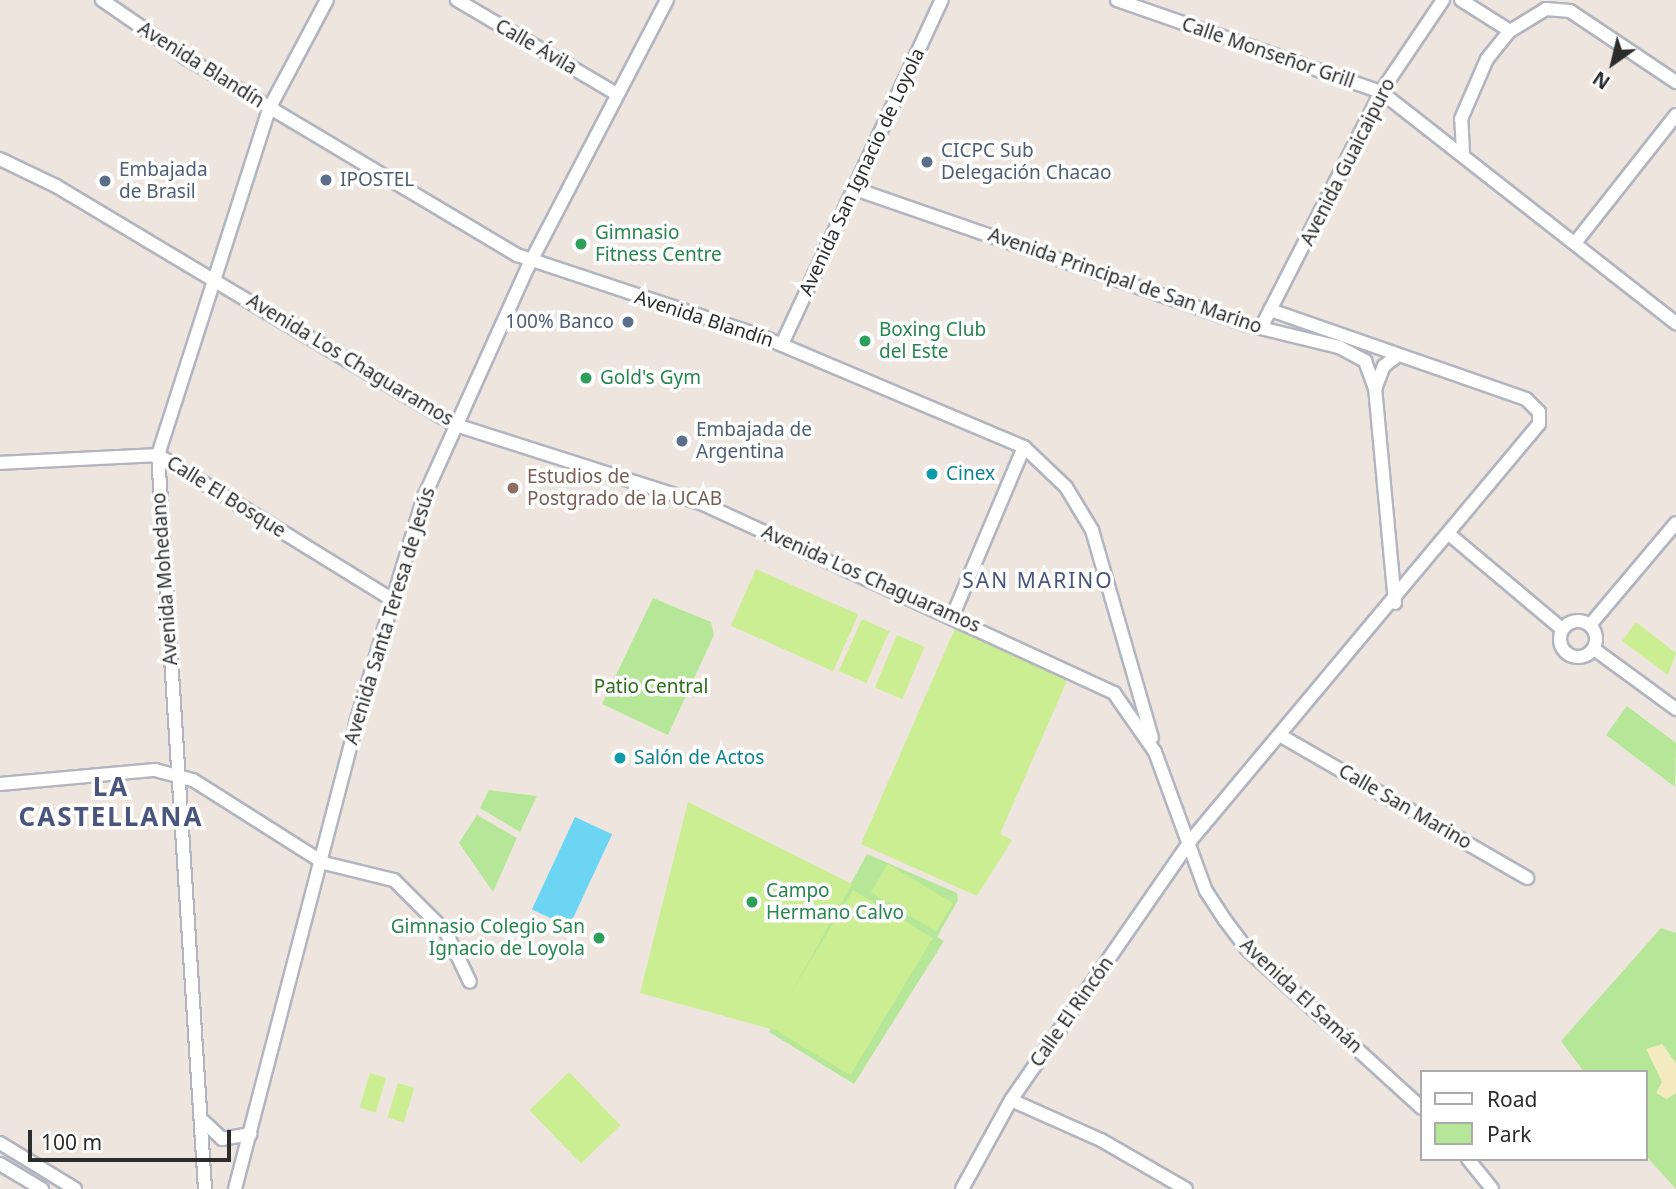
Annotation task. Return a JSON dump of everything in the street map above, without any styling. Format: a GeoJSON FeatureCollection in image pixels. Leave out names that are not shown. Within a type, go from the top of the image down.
{"type":"FeatureCollection","features":[{"type":"Feature","properties":{"kind":"street","name":"Avenida Blandín"},"geometry":{"type":"LineString","coordinates":[[102,0],[270,109],[532,261],[782,344],[1024,447],[1066,487],[1091,530],[1127,669],[1156,752]]}},
{"type":"Feature","properties":{"kind":"street","name":"Avenida Mohedano"},"geometry":{"type":"LineString","coordinates":[[205,1189],[203,1121],[158,455],[270,109],[327,0]]}},
{"type":"Feature","properties":{"kind":"street","name":"Calle Ávila"},"geometry":{"type":"LineString","coordinates":[[457,0],[615,93]]}},
{"type":"Feature","properties":{"kind":"street","name":"Avenida Santa Teresa de Jesús"},"geometry":{"type":"LineString","coordinates":[[235,1189],[324,863],[356,723],[424,497],[532,261],[615,93],[667,0]]}},
{"type":"Feature","properties":{"kind":"street","name":"Avenida San Ignacio de Loyola"},"geometry":{"type":"LineString","coordinates":[[782,344],[942,0]]}},
{"type":"Feature","properties":{"kind":"street","name":"Calle Monseñor Grill"},"geometry":{"type":"LineString","coordinates":[[1116,0],[1381,92],[1463,152],[1676,323]]}},
{"type":"Feature","properties":{"kind":"street","name":"Avenida Guaicaipuro"},"geometry":{"type":"LineString","coordinates":[[1261,328],[1381,92],[1443,0]]}},
{"type":"Feature","properties":{"kind":"street"},"geometry":{"type":"LineString","coordinates":[[1461,0],[1510,31]]}},
{"type":"Feature","properties":{"kind":"street"},"geometry":{"type":"LineString","coordinates":[[1463,152],[1461,119],[1468,94],[1510,31],[1546,9],[1570,11],[1676,82]]}},
{"type":"Feature","properties":{"kind":"street"},"geometry":{"type":"LineString","coordinates":[[1575,243],[1676,115]]}},
{"type":"Feature","properties":{"kind":"street","name":"Avenida Los Chaguaramos"},"geometry":{"type":"LineString","coordinates":[[0,159],[215,280],[456,425],[701,503],[953,615],[1114,693],[1156,752]]}},
{"type":"Feature","properties":{"kind":"street","name":"Avenida Principal de San Marino"},"geometry":{"type":"LineString","coordinates":[[855,189],[1261,328],[1360,357],[1375,389],[1395,603]]}},
{"type":"Feature","properties":{"kind":"street","name":"Avenida Principal de San Marino"},"geometry":{"type":"LineString","coordinates":[[1191,840],[1283,737],[1395,603],[1533,433],[1539,412],[1525,399],[1270,310]]}},
{"type":"Feature","properties":{"kind":"street"},"geometry":{"type":"LineString","coordinates":[[1375,389],[1384,366],[1398,355]]}},
{"type":"Feature","properties":{"kind":"street"},"geometry":{"type":"LineString","coordinates":[[953,615],[1024,447]]}},
{"type":"Feature","properties":{"kind":"street","name":"Calle El Bosque"},"geometry":{"type":"LineString","coordinates":[[0,463],[158,455],[393,600]]}},
{"type":"Feature","properties":{"kind":"street"},"geometry":{"type":"LineString","coordinates":[[1676,523],[1590,625],[1594,649],[1676,709]]}},
{"type":"Feature","properties":{"kind":"street"},"geometry":{"type":"LineString","coordinates":[[1450,535],[1562,629]]}},
{"type":"Feature","properties":{"kind":"street"},"geometry":{"type":"LineString","coordinates":[[1590,625],[1575,621],[1562,629],[1559,641],[1568,655],[1580,658],[1594,649]]}},
{"type":"Feature","properties":{"kind":"street"},"geometry":{"type":"LineString","coordinates":[[1114,693],[1127,669]]}},
{"type":"Feature","properties":{"kind":"street","name":"Calle San Marino"},"geometry":{"type":"LineString","coordinates":[[1283,737],[1527,878]]}},
{"type":"Feature","properties":{"kind":"street","name":"Avenida El Samán"},"geometry":{"type":"LineString","coordinates":[[1156,752],[1191,840],[1206,891],[1247,949],[1420,1106]]}},
{"type":"Feature","properties":{"kind":"street"},"geometry":{"type":"LineString","coordinates":[[0,783],[155,770],[179,775],[219,792],[324,863],[369,871],[400,885],[446,932],[470,982]]}},
{"type":"Feature","properties":{"kind":"street","name":"Calle El Rincón"},"geometry":{"type":"LineString","coordinates":[[962,1189],[1011,1100],[1191,840]]}},
{"type":"Feature","properties":{"kind":"street"},"geometry":{"type":"LineString","coordinates":[[1011,1100],[1101,1140],[1186,1189]]}},
{"type":"Feature","properties":{"kind":"street"},"geometry":{"type":"LineString","coordinates":[[203,1121],[222,1139],[251,1134]]}},
{"type":"Feature","properties":{"kind":"street"},"geometry":{"type":"LineString","coordinates":[[0,1143],[75,1189]]}},
{"type":"Feature","properties":{"kind":"street"},"geometry":{"type":"LineString","coordinates":[[1470,1161],[1492,1189]]}},
{"type":"Feature","properties":{"kind":"street"},"geometry":{"type":"LineString","coordinates":[[0,1164],[43,1189]]}},
{"type":"Feature","properties":{"kind":"green space"},"geometry":{"type":"Polygon","coordinates":[[[756,569],[858,615],[833,671],[731,626],[756,569]]]}},
{"type":"Feature","properties":{"kind":"green space","name":"Patio Central"},"geometry":{"type":"Polygon","coordinates":[[[653,598],[711,622],[714,635],[668,735],[602,704],[653,598]]]}},
{"type":"Feature","properties":{"kind":"green space"},"geometry":{"type":"Polygon","coordinates":[[[862,619],[889,631],[866,683],[839,671],[862,619]]]}},
{"type":"Feature","properties":{"kind":"green space"},"geometry":{"type":"Polygon","coordinates":[[[1636,622],[1676,653],[1668,675],[1622,641],[1636,622]]]}},
{"type":"Feature","properties":{"kind":"green space"},"geometry":{"type":"Polygon","coordinates":[[[956,626],[1070,674],[1000,834],[1012,840],[977,896],[861,844],[956,626]]]}},
{"type":"Feature","properties":{"kind":"green space"},"geometry":{"type":"Polygon","coordinates":[[[897,635],[925,647],[902,699],[875,687],[897,635]]]}},
{"type":"Feature","properties":{"kind":"green space"},"geometry":{"type":"Polygon","coordinates":[[[1627,706],[1676,743],[1675,787],[1606,735],[1627,706]]]}},
{"type":"Feature","properties":{"kind":"green space"},"geometry":{"type":"Polygon","coordinates":[[[489,790],[537,796],[520,832],[480,808],[489,790]]]}},
{"type":"Feature","properties":{"kind":"green space","name":"Campo Hermano Calvo"},"geometry":{"type":"Polygon","coordinates":[[[688,802],[852,884],[771,1029],[640,993],[688,802]]]}},
{"type":"Feature","properties":{"kind":"green space"},"geometry":{"type":"Polygon","coordinates":[[[477,815],[517,838],[493,892],[459,843],[477,815]]]}},
{"type":"Feature","properties":{"kind":"green space"},"geometry":{"type":"Polygon","coordinates":[[[867,854],[957,893],[958,900],[937,937],[944,941],[854,1084],[769,1032],[867,854]]]}},
{"type":"Feature","properties":{"kind":"green space"},"geometry":{"type":"Polygon","coordinates":[[[888,864],[953,903],[936,931],[871,892],[888,864]]]}},
{"type":"Feature","properties":{"kind":"green space"},"geometry":{"type":"Polygon","coordinates":[[[853,890],[933,938],[850,1075],[771,1027],[853,890]]]}},
{"type":"Feature","properties":{"kind":"green space"},"geometry":{"type":"Polygon","coordinates":[[[1661,928],[1676,933],[1676,1189],[1648,1158],[1648,1070],[1583,1070],[1561,1041],[1661,928]]]}},
{"type":"Feature","properties":{"kind":"green space"},"geometry":{"type":"Polygon","coordinates":[[[569,1072],[620,1125],[581,1163],[529,1110],[569,1072]]]}},
{"type":"Feature","properties":{"kind":"green space"},"geometry":{"type":"Polygon","coordinates":[[[370,1073],[386,1078],[376,1112],[359,1107],[370,1073]]]}},
{"type":"Feature","properties":{"kind":"green space"},"geometry":{"type":"Polygon","coordinates":[[[398,1083],[414,1088],[404,1122],[387,1117],[398,1083]]]}},
{"type":"Feature","properties":{"kind":"sand"},"geometry":{"type":"Polygon","coordinates":[[[1662,1044],[1676,1063],[1676,1093],[1667,1099],[1656,1093],[1662,1082],[1646,1049],[1662,1044]]]}},
{"type":"Feature","properties":{"kind":"water"},"geometry":{"type":"Polygon","coordinates":[[[575,817],[612,834],[569,927],[532,909],[575,817]]]}},
{"type":"Feature","properties":{"kind":"place","name":"CICPC Sub Delegación Chacao"},"geometry":{"type":"Point","coordinates":[927,162]}},
{"type":"Feature","properties":{"kind":"place","name":"IPOSTEL"},"geometry":{"type":"Point","coordinates":[326,180]}},
{"type":"Feature","properties":{"kind":"place","name":"Embajada de Brasil"},"geometry":{"type":"Point","coordinates":[105,181]}},
{"type":"Feature","properties":{"kind":"place","name":"Gimnasio Fitness Centre"},"geometry":{"type":"Point","coordinates":[581,244]}},
{"type":"Feature","properties":{"kind":"place","name":"100% Banco"},"geometry":{"type":"Point","coordinates":[628,322]}},
{"type":"Feature","properties":{"kind":"place","name":"Boxing Club del Este"},"geometry":{"type":"Point","coordinates":[865,341]}},
{"type":"Feature","properties":{"kind":"place","name":"Gold's Gym"},"geometry":{"type":"Point","coordinates":[586,378]}},
{"type":"Feature","properties":{"kind":"place","name":"Embajada de Argentina"},"geometry":{"type":"Point","coordinates":[682,441]}},
{"type":"Feature","properties":{"kind":"place","name":"Cinex"},"geometry":{"type":"Point","coordinates":[932,474]}},
{"type":"Feature","properties":{"kind":"place","name":"Estudios de Postgrado de la UCAB"},"geometry":{"type":"Point","coordinates":[513,488]}},
{"type":"Feature","properties":{"kind":"place","name":"Salón de Actos"},"geometry":{"type":"Point","coordinates":[620,758]}},
{"type":"Feature","properties":{"kind":"place","name":"Campo Hermano Calvo"},"geometry":{"type":"Point","coordinates":[752,902]}},
{"type":"Feature","properties":{"kind":"place","name":"Gimnasio Colegio San Ignacio de Loyola"},"geometry":{"type":"Point","coordinates":[599,938]}},
{"type":"Feature","properties":{"kind":"district","name":"SAN MARINO"},"geometry":{"type":"Point","coordinates":[1038,580]}},
{"type":"Feature","properties":{"kind":"district","name":"LA CASTELLANA"},"geometry":{"type":"Point","coordinates":[111,802]}}]}
